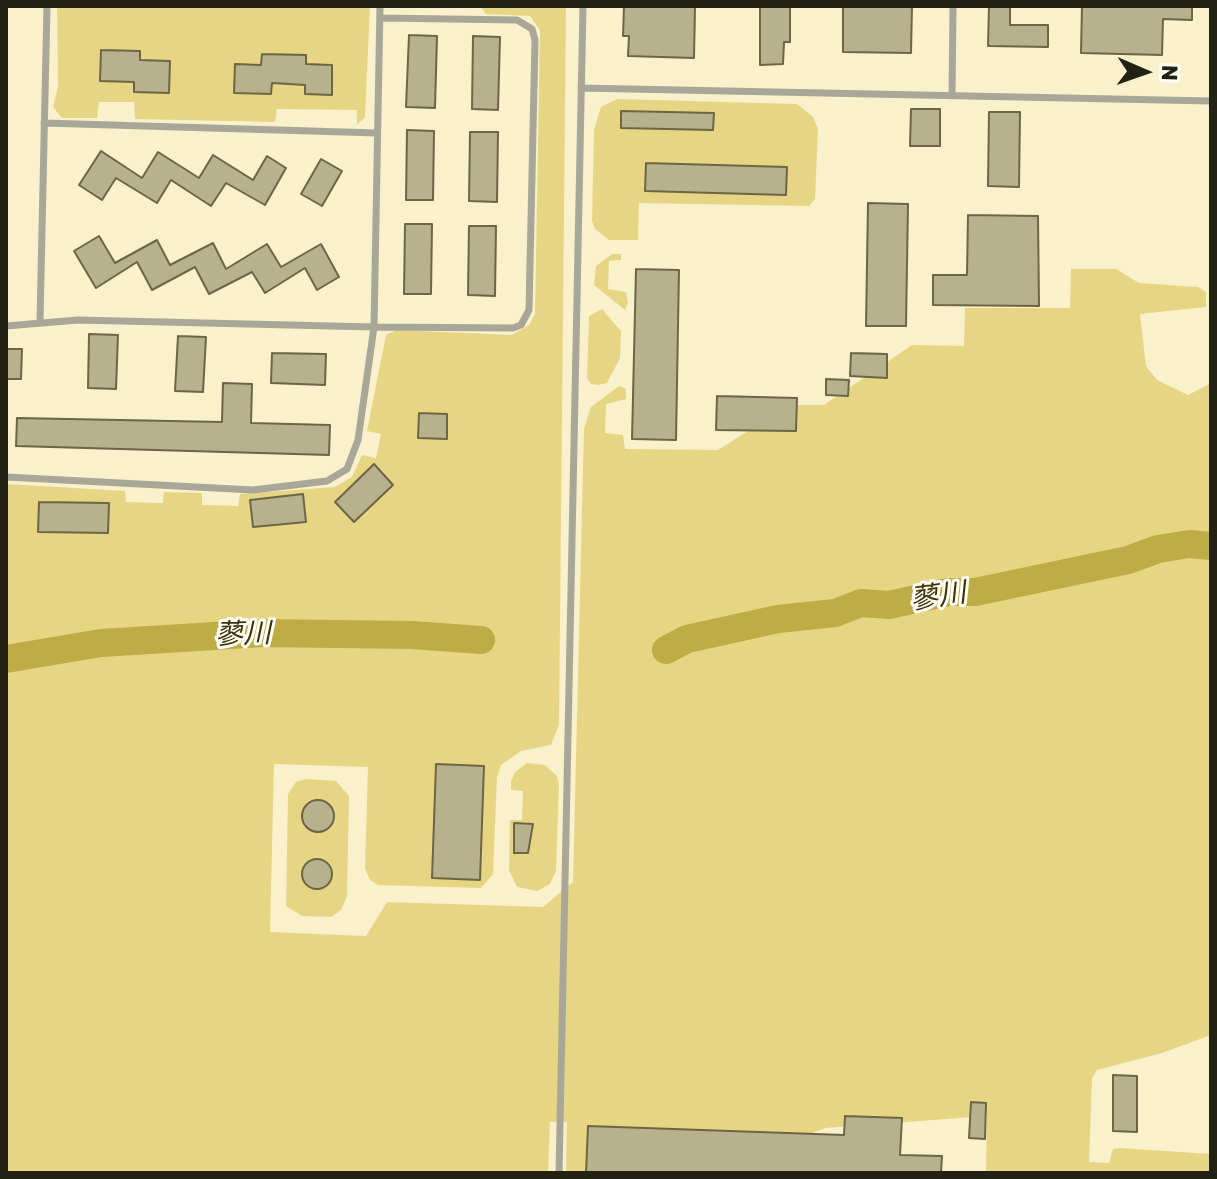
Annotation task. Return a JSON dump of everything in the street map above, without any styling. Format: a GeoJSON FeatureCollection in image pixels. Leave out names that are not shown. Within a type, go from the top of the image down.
{"type":"FeatureCollection","features":[{"type":"Feature","properties":{"kind":"lane"},"geometry":{"type":"LineString","coordinates":[[40,320],[47,6]]}},
{"type":"Feature","properties":{"kind":"lane"},"geometry":{"type":"LineString","coordinates":[[6,477],[253,490],[338,477],[347,469],[358,440],[374,327],[380,6]]}},
{"type":"Feature","properties":{"kind":"lane"},"geometry":{"type":"LineString","coordinates":[[559,1173],[583,6]]}},
{"type":"Feature","properties":{"kind":"lane"},"geometry":{"type":"LineString","coordinates":[[952,96],[953,6]]}},
{"type":"Feature","properties":{"kind":"lane"},"geometry":{"type":"LineString","coordinates":[[6,326],[40,320],[513,328],[527,318],[534,56],[532,29],[517,20],[380,18]]}},
{"type":"Feature","properties":{"kind":"lane"},"geometry":{"type":"LineString","coordinates":[[581,88],[1211,101]]}},
{"type":"Feature","properties":{"kind":"lane"},"geometry":{"type":"LineString","coordinates":[[44,123],[377,133]]}},
{"type":"Feature","properties":{"kind":"shaded area"},"geometry":{"type":"Polygon","coordinates":[[[57,6],[370,6],[365,117],[357,125],[357,110],[277,109],[275,122],[135,119],[134,102],[99,102],[97,118],[62,118],[53,107],[58,87],[57,6]]]}},
{"type":"Feature","properties":{"kind":"shaded area"},"geometry":{"type":"Polygon","coordinates":[[[480,6],[566,6],[559,725],[551,745],[521,751],[501,765],[497,777],[493,874],[481,888],[378,885],[370,880],[365,869],[368,767],[274,764],[270,932],[366,936],[387,902],[543,907],[573,882],[584,429],[591,407],[619,386],[626,389],[626,399],[606,404],[605,433],[623,435],[625,449],[718,450],[789,405],[824,405],[912,345],[964,346],[965,308],[1070,308],[1071,269],[1116,269],[1139,283],[1198,287],[1206,292],[1206,307],[1140,314],[1146,366],[1157,380],[1188,395],[1211,383],[1211,1035],[1162,1053],[1097,1070],[1092,1078],[1089,1162],[1109,1163],[1113,1149],[1120,1148],[1211,1154],[1211,1173],[986,1173],[987,1116],[825,1128],[713,1173],[566,1173],[567,1122],[550,1122],[548,1173],[6,1173],[6,484],[125,491],[126,502],[163,503],[164,492],[202,493],[202,505],[238,506],[240,494],[335,487],[352,477],[362,455],[376,458],[381,434],[367,431],[386,335],[397,330],[512,335],[529,325],[535,314],[540,30],[530,16],[486,14],[480,6]]]}},
{"type":"Feature","properties":{"kind":"shaded area"},"geometry":{"type":"Polygon","coordinates":[[[617,99],[797,104],[813,117],[818,129],[815,199],[809,206],[639,203],[638,240],[609,240],[595,229],[592,221],[594,130],[601,107],[617,99]]]}},
{"type":"Feature","properties":{"kind":"shaded area"},"geometry":{"type":"Polygon","coordinates":[[[612,254],[621,254],[621,260],[609,261],[608,289],[626,292],[628,303],[625,310],[594,285],[596,266],[612,254]]]}},
{"type":"Feature","properties":{"kind":"shaded area"},"geometry":{"type":"Polygon","coordinates":[[[602,309],[621,331],[620,358],[607,383],[598,385],[591,384],[587,378],[589,316],[602,309]]]}},
{"type":"Feature","properties":{"kind":"shaded area"},"geometry":{"type":"Polygon","coordinates":[[[527,763],[545,765],[557,776],[559,785],[556,871],[550,884],[537,891],[517,887],[509,870],[510,820],[522,820],[523,791],[511,790],[511,781],[515,772],[527,763]]]}},
{"type":"Feature","properties":{"kind":"shaded area"},"geometry":{"type":"Polygon","coordinates":[[[305,779],[336,781],[349,796],[347,896],[341,910],[331,917],[302,916],[286,906],[288,794],[296,782],[305,779]]]}},
{"type":"Feature","properties":{"kind":"building"},"geometry":{"type":"Polygon","coordinates":[[[624,6],[695,6],[694,58],[628,56],[629,36],[623,36],[624,6]]]}},
{"type":"Feature","properties":{"kind":"building"},"geometry":{"type":"Polygon","coordinates":[[[760,6],[790,6],[790,42],[784,42],[783,64],[760,65],[760,6]]]}},
{"type":"Feature","properties":{"kind":"building"},"geometry":{"type":"Polygon","coordinates":[[[843,6],[912,6],[911,53],[843,52],[843,6]]]}},
{"type":"Feature","properties":{"kind":"building"},"geometry":{"type":"Polygon","coordinates":[[[989,6],[1010,6],[1010,25],[1048,25],[1048,47],[988,46],[989,6]]]}},
{"type":"Feature","properties":{"kind":"building"},"geometry":{"type":"Polygon","coordinates":[[[1082,6],[1192,6],[1192,20],[1163,19],[1162,55],[1081,53],[1082,6]]]}},
{"type":"Feature","properties":{"kind":"building"},"geometry":{"type":"Polygon","coordinates":[[[409,35],[437,36],[435,108],[406,107],[409,35]]]}},
{"type":"Feature","properties":{"kind":"building"},"geometry":{"type":"Polygon","coordinates":[[[473,36],[500,37],[498,110],[472,109],[473,36]]]}},
{"type":"Feature","properties":{"kind":"building"},"geometry":{"type":"Polygon","coordinates":[[[101,50],[140,51],[140,60],[170,61],[169,93],[134,92],[134,82],[100,81],[101,50]]]}},
{"type":"Feature","properties":{"kind":"building"},"geometry":{"type":"Polygon","coordinates":[[[262,54],[306,55],[306,64],[332,65],[332,95],[305,94],[305,85],[272,83],[271,94],[234,93],[235,64],[261,65],[262,54]]]}},
{"type":"Feature","properties":{"kind":"building"},"geometry":{"type":"Polygon","coordinates":[[[911,109],[940,109],[940,146],[910,146],[911,109]]]}},
{"type":"Feature","properties":{"kind":"building"},"geometry":{"type":"Polygon","coordinates":[[[621,111],[714,113],[713,130],[621,128],[621,111]]]}},
{"type":"Feature","properties":{"kind":"building"},"geometry":{"type":"Polygon","coordinates":[[[989,112],[1020,112],[1019,187],[988,186],[989,112]]]}},
{"type":"Feature","properties":{"kind":"building"},"geometry":{"type":"Polygon","coordinates":[[[407,130],[434,131],[433,200],[406,200],[407,130]]]}},
{"type":"Feature","properties":{"kind":"building"},"geometry":{"type":"Polygon","coordinates":[[[470,132],[498,132],[497,202],[469,201],[470,132]]]}},
{"type":"Feature","properties":{"kind":"building"},"geometry":{"type":"Polygon","coordinates":[[[101,151],[142,178],[158,152],[199,178],[213,155],[253,180],[267,156],[286,168],[265,205],[226,183],[211,206],[171,180],[157,203],[116,178],[102,200],[79,185],[101,151]]]}},
{"type":"Feature","properties":{"kind":"building"},"geometry":{"type":"Polygon","coordinates":[[[321,159],[342,171],[322,206],[301,194],[321,159]]]}},
{"type":"Feature","properties":{"kind":"building"},"geometry":{"type":"Polygon","coordinates":[[[646,163],[787,167],[786,195],[645,191],[646,163]]]}},
{"type":"Feature","properties":{"kind":"building"},"geometry":{"type":"Polygon","coordinates":[[[868,203],[908,204],[906,326],[866,326],[868,203]]]}},
{"type":"Feature","properties":{"kind":"building"},"geometry":{"type":"Polygon","coordinates":[[[968,215],[1038,216],[1039,306],[933,305],[933,275],[967,275],[968,215]]]}},
{"type":"Feature","properties":{"kind":"building"},"geometry":{"type":"Polygon","coordinates":[[[405,224],[432,224],[431,294],[404,294],[405,224]]]}},
{"type":"Feature","properties":{"kind":"building"},"geometry":{"type":"Polygon","coordinates":[[[469,226],[496,226],[495,296],[468,295],[469,226]]]}},
{"type":"Feature","properties":{"kind":"building"},"geometry":{"type":"Polygon","coordinates":[[[99,236],[115,263],[157,240],[170,265],[213,243],[226,269],[267,244],[281,267],[321,244],[339,277],[317,290],[305,268],[265,293],[252,272],[209,294],[195,267],[152,290],[137,262],[96,288],[74,251],[99,236]]]}},
{"type":"Feature","properties":{"kind":"building"},"geometry":{"type":"Polygon","coordinates":[[[636,269],[679,270],[676,440],[632,439],[636,269]]]}},
{"type":"Feature","properties":{"kind":"building"},"geometry":{"type":"Polygon","coordinates":[[[89,334],[118,335],[116,389],[88,388],[89,334]]]}},
{"type":"Feature","properties":{"kind":"building"},"geometry":{"type":"Polygon","coordinates":[[[178,336],[206,337],[203,392],[175,391],[178,336]]]}},
{"type":"Feature","properties":{"kind":"building"},"geometry":{"type":"Polygon","coordinates":[[[6,349],[22,349],[21,379],[6,379],[6,349]]]}},
{"type":"Feature","properties":{"kind":"building"},"geometry":{"type":"Polygon","coordinates":[[[272,353],[326,354],[325,385],[271,383],[272,353]]]}},
{"type":"Feature","properties":{"kind":"building"},"geometry":{"type":"Polygon","coordinates":[[[851,353],[887,354],[887,378],[850,376],[851,353]]]}},
{"type":"Feature","properties":{"kind":"building"},"geometry":{"type":"Polygon","coordinates":[[[826,379],[849,380],[848,396],[826,395],[826,379]]]}},
{"type":"Feature","properties":{"kind":"building"},"geometry":{"type":"Polygon","coordinates":[[[223,383],[252,384],[251,423],[330,425],[329,455],[16,446],[17,418],[222,422],[223,383]]]}},
{"type":"Feature","properties":{"kind":"building"},"geometry":{"type":"Polygon","coordinates":[[[717,396],[797,398],[796,431],[716,430],[717,396]]]}},
{"type":"Feature","properties":{"kind":"building"},"geometry":{"type":"Polygon","coordinates":[[[419,413],[447,414],[447,439],[418,438],[419,413]]]}},
{"type":"Feature","properties":{"kind":"building"},"geometry":{"type":"Polygon","coordinates":[[[374,464],[393,485],[354,522],[335,502],[374,464]]]}},
{"type":"Feature","properties":{"kind":"building"},"geometry":{"type":"Polygon","coordinates":[[[303,494],[306,522],[253,527],[250,500],[303,494]]]}},
{"type":"Feature","properties":{"kind":"building"},"geometry":{"type":"Polygon","coordinates":[[[39,502],[109,503],[108,533],[38,532],[39,502]]]}},
{"type":"Feature","properties":{"kind":"building"},"geometry":{"type":"Polygon","coordinates":[[[436,764],[484,766],[480,880],[432,878],[436,764]]]}},
{"type":"Feature","properties":{"kind":"building"},"geometry":{"type":"Polygon","coordinates":[[[318,800],[329,805],[334,816],[329,827],[318,832],[307,827],[302,816],[307,805],[318,800]]]}},
{"type":"Feature","properties":{"kind":"building"},"geometry":{"type":"Polygon","coordinates":[[[514,823],[533,824],[528,853],[514,853],[514,823]]]}},
{"type":"Feature","properties":{"kind":"building"},"geometry":{"type":"Polygon","coordinates":[[[317,859],[328,863],[332,874],[328,885],[317,889],[306,885],[302,874],[306,863],[317,859]]]}},
{"type":"Feature","properties":{"kind":"building"},"geometry":{"type":"Polygon","coordinates":[[[1113,1075],[1137,1076],[1137,1132],[1113,1131],[1113,1075]]]}},
{"type":"Feature","properties":{"kind":"building"},"geometry":{"type":"Polygon","coordinates":[[[971,1102],[986,1103],[985,1139],[969,1138],[971,1102]]]}},
{"type":"Feature","properties":{"kind":"building"},"geometry":{"type":"Polygon","coordinates":[[[845,1116],[902,1118],[900,1155],[942,1156],[941,1173],[586,1173],[588,1126],[844,1135],[845,1116]]]}},
{"type":"Feature","properties":{"kind":"waterway","name":"蓼川"},"geometry":{"type":"LineString","coordinates":[[666,650],[687,639],[778,619],[835,613],[861,603],[889,605],[948,592],[975,592],[1128,560],[1158,549],[1189,544],[1211,546]]}},
{"type":"Feature","properties":{"kind":"waterway","name":"蓼川"},"geometry":{"type":"LineString","coordinates":[[6,659],[101,643],[263,633],[412,635],[481,640]]}}]}
